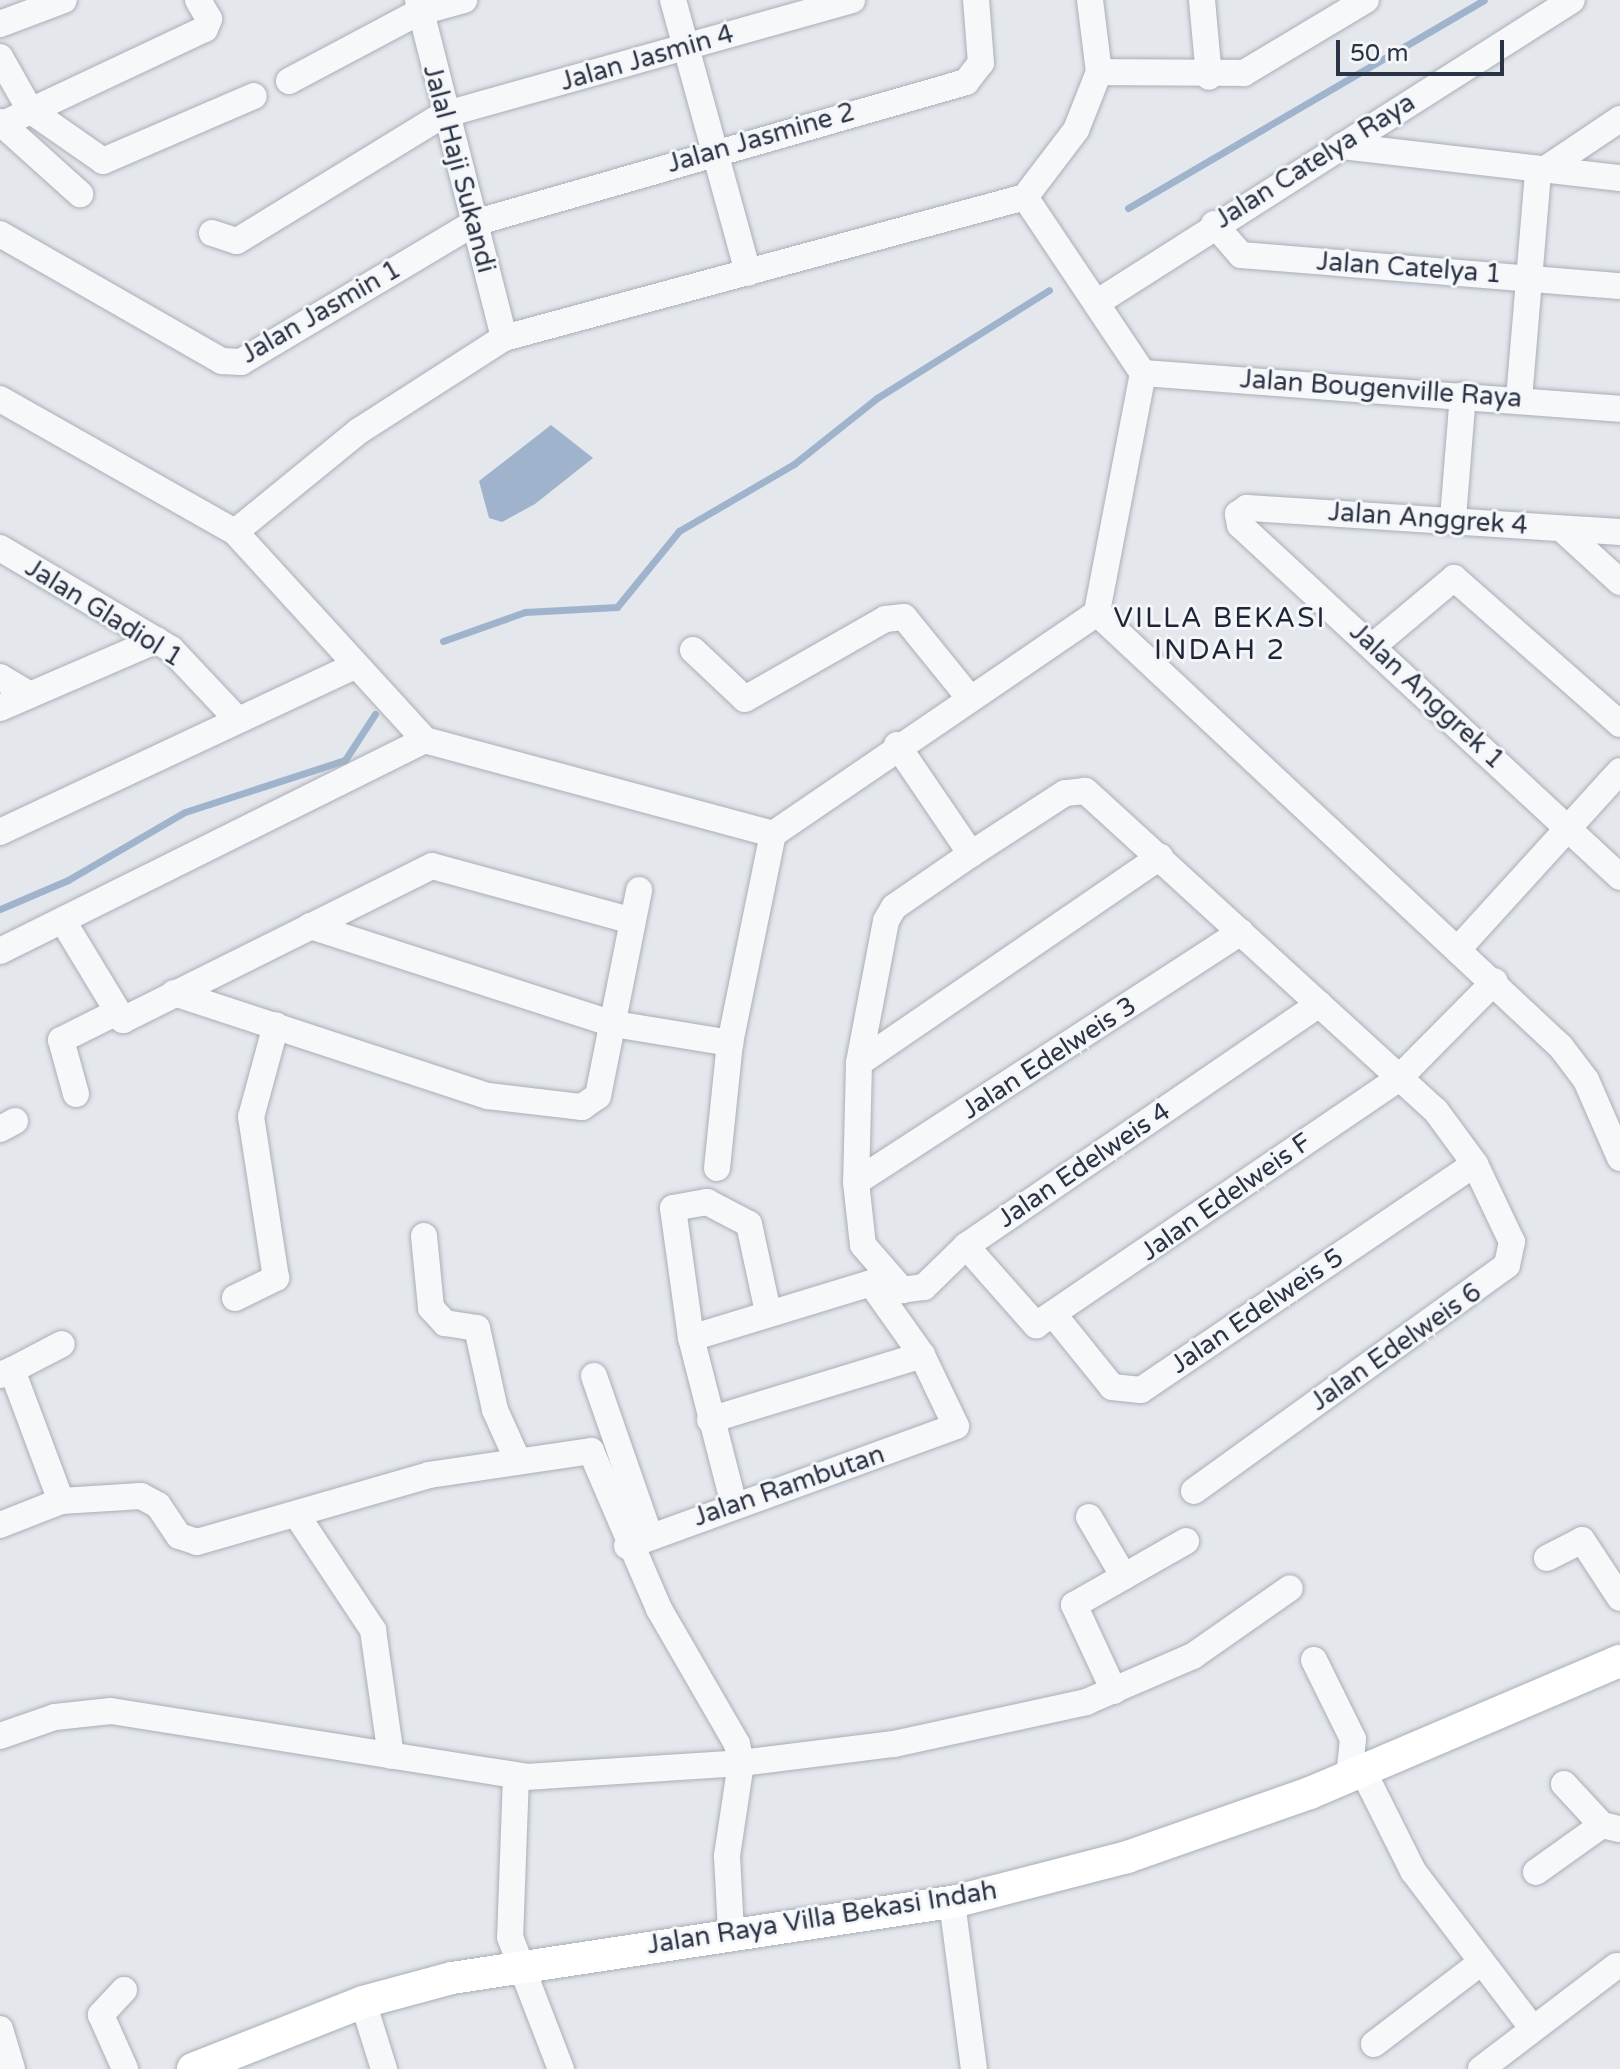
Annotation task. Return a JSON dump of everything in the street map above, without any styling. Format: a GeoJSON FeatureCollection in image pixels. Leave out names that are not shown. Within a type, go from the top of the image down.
{"type":"FeatureCollection","features":[{"type":"Feature","properties":{"kind":"main road","name":"Jalan Raya Villa Bekasi Indah"},"geometry":{"type":"LineString","coordinates":[[193,2069],[363,2002],[517,1965],[952,1902],[1127,1857],[1356,1774],[1620,1661]]}},
{"type":"Feature","properties":{"kind":"street"},"geometry":{"type":"LineString","coordinates":[[0,24],[64,0]]}},
{"type":"Feature","properties":{"kind":"street"},"geometry":{"type":"LineString","coordinates":[[13,118],[205,29],[209,19],[198,0]]}},
{"type":"Feature","properties":{"kind":"street"},"geometry":{"type":"LineString","coordinates":[[289,81],[418,7],[464,0]]}},
{"type":"Feature","properties":{"kind":"street"},"geometry":{"type":"LineString","coordinates":[[673,0],[711,151],[748,273]]}},
{"type":"Feature","properties":{"kind":"street","name":"Jalan Jasmin 4"},"geometry":{"type":"LineString","coordinates":[[212,233],[237,241],[443,115],[852,0]]}},
{"type":"Feature","properties":{"kind":"street","name":"Jalan Jasmine 2"},"geometry":{"type":"LineString","coordinates":[[474,223],[711,151],[966,82],[981,63],[976,0]]}},
{"type":"Feature","properties":{"kind":"street"},"geometry":{"type":"LineString","coordinates":[[235,532],[359,431],[504,338],[1025,197],[1076,130],[1099,72],[1090,0]]}},
{"type":"Feature","properties":{"kind":"street"},"geometry":{"type":"LineString","coordinates":[[1202,0],[1209,77]]}},
{"type":"Feature","properties":{"kind":"street"},"geometry":{"type":"LineString","coordinates":[[1099,72],[1209,77],[1260,67],[1331,9],[1366,0]]}},
{"type":"Feature","properties":{"kind":"street","name":"Jalan Catelya Raya"},"geometry":{"type":"LineString","coordinates":[[1101,300],[1214,224],[1572,0]]}},
{"type":"Feature","properties":{"kind":"street","name":"Jalal Haji Sukandi"},"geometry":{"type":"LineString","coordinates":[[418,7],[443,115],[504,338]]}},
{"type":"Feature","properties":{"kind":"street"},"geometry":{"type":"LineString","coordinates":[[0,57],[13,118],[80,194]]}},
{"type":"Feature","properties":{"kind":"street"},"geometry":{"type":"LineString","coordinates":[[13,118],[103,161],[254,96]]}},
{"type":"Feature","properties":{"kind":"street"},"geometry":{"type":"LineString","coordinates":[[1538,174],[1620,119]]}},
{"type":"Feature","properties":{"kind":"street"},"geometry":{"type":"LineString","coordinates":[[1342,146],[1538,174],[1620,178]]}},
{"type":"Feature","properties":{"kind":"street"},"geometry":{"type":"LineString","coordinates":[[1519,399],[1538,174]]}},
{"type":"Feature","properties":{"kind":"street"},"geometry":{"type":"LineString","coordinates":[[717,1168],[730,1043],[773,834],[968,696],[1097,613],[1143,373],[1101,300],[1077,272],[1025,197]]}},
{"type":"Feature","properties":{"kind":"street","name":"Jalan Jasmin 1"},"geometry":{"type":"LineString","coordinates":[[0,234],[234,363],[474,223]]}},
{"type":"Feature","properties":{"kind":"street","name":"Jalan Catelya 1"},"geometry":{"type":"LineString","coordinates":[[1214,224],[1241,255],[1620,286]]}},
{"type":"Feature","properties":{"kind":"street","name":"Jalan Bougenville Raya"},"geometry":{"type":"LineString","coordinates":[[1143,373],[1620,409]]}},
{"type":"Feature","properties":{"kind":"street"},"geometry":{"type":"LineString","coordinates":[[1453,518],[1463,395]]}},
{"type":"Feature","properties":{"kind":"street"},"geometry":{"type":"LineString","coordinates":[[0,399],[235,532],[354,666],[425,740],[773,834]]}},
{"type":"Feature","properties":{"kind":"street","name":"Jalan Anggrek 4"},"geometry":{"type":"LineString","coordinates":[[1238,514],[1247,508],[1453,518],[1563,530],[1620,532]]}},
{"type":"Feature","properties":{"kind":"street","name":"Jalan Anggrek 1"},"geometry":{"type":"LineString","coordinates":[[1238,514],[1240,525],[1620,877]]}},
{"type":"Feature","properties":{"kind":"street"},"geometry":{"type":"LineString","coordinates":[[1563,530],[1620,582]]}},
{"type":"Feature","properties":{"kind":"street","name":"Jalan Gladiol 1"},"geometry":{"type":"LineString","coordinates":[[0,548],[157,640],[236,718]]}},
{"type":"Feature","properties":{"kind":"street"},"geometry":{"type":"LineString","coordinates":[[1373,646],[1454,578],[1620,724]]}},
{"type":"Feature","properties":{"kind":"street"},"geometry":{"type":"LineString","coordinates":[[1097,613],[1495,981],[1586,1080],[1620,1158]]}},
{"type":"Feature","properties":{"kind":"street"},"geometry":{"type":"LineString","coordinates":[[693,650],[745,699],[885,619],[904,617],[968,696]]}},
{"type":"Feature","properties":{"kind":"street"},"geometry":{"type":"LineString","coordinates":[[0,708],[157,640]]}},
{"type":"Feature","properties":{"kind":"street"},"geometry":{"type":"LineString","coordinates":[[0,832],[236,718],[354,666]]}},
{"type":"Feature","properties":{"kind":"street"},"geometry":{"type":"LineString","coordinates":[[0,677],[28,694]]}},
{"type":"Feature","properties":{"kind":"street"},"geometry":{"type":"LineString","coordinates":[[0,951],[425,740]]}},
{"type":"Feature","properties":{"kind":"street"},"geometry":{"type":"LineString","coordinates":[[856,1182],[859,1063],[890,913],[971,854],[897,745]]}},
{"type":"Feature","properties":{"kind":"street"},"geometry":{"type":"LineString","coordinates":[[1459,948],[1620,771]]}},
{"type":"Feature","properties":{"kind":"street","name":"Jalan Edelweis 6"},"geometry":{"type":"LineString","coordinates":[[971,854],[1078,789],[1160,857],[1436,1111],[1475,1164],[1512,1242],[1502,1272],[1194,1491]]}},
{"type":"Feature","properties":{"kind":"street"},"geometry":{"type":"LineString","coordinates":[[859,1063],[1160,857]]}},
{"type":"Feature","properties":{"kind":"street"},"geometry":{"type":"LineString","coordinates":[[63,921],[113,1014],[128,1020],[174,993],[420,869],[441,866],[630,920]]}},
{"type":"Feature","properties":{"kind":"street"},"geometry":{"type":"LineString","coordinates":[[174,993],[488,1096],[577,1108],[598,1096],[614,1024],[630,920],[639,890]]}},
{"type":"Feature","properties":{"kind":"street"},"geometry":{"type":"LineString","coordinates":[[310,926],[614,1024],[730,1043]]}},
{"type":"Feature","properties":{"kind":"street","name":"Jalan Edelweis 3"},"geometry":{"type":"LineString","coordinates":[[856,1182],[1241,932]]}},
{"type":"Feature","properties":{"kind":"street","name":"Jalan Edelweis F"},"geometry":{"type":"LineString","coordinates":[[1054,1315],[1399,1078],[1495,981]]}},
{"type":"Feature","properties":{"kind":"street","name":"Jalan Edelweis 4"},"geometry":{"type":"LineString","coordinates":[[856,1182],[863,1245],[891,1283],[914,1291],[966,1246],[1319,1004]]}},
{"type":"Feature","properties":{"kind":"street"},"geometry":{"type":"LineString","coordinates":[[76,1094],[61,1040],[113,1014]]}},
{"type":"Feature","properties":{"kind":"street"},"geometry":{"type":"LineString","coordinates":[[235,1298],[276,1278],[251,1117],[276,1025]]}},
{"type":"Feature","properties":{"kind":"street","name":"Jalan Edelweis 5"},"geometry":{"type":"LineString","coordinates":[[1054,1315],[1112,1387],[1141,1390],[1475,1164]]}},
{"type":"Feature","properties":{"kind":"street"},"geometry":{"type":"LineString","coordinates":[[734,1505],[691,1338],[668,1217],[678,1204],[707,1202],[749,1224],[768,1312]]}},
{"type":"Feature","properties":{"kind":"street"},"geometry":{"type":"LineString","coordinates":[[424,1236],[431,1308],[440,1321],[477,1328],[495,1410],[518,1461]]}},
{"type":"Feature","properties":{"kind":"street"},"geometry":{"type":"LineString","coordinates":[[966,1246],[1026,1321],[1036,1325],[1054,1315]]}},
{"type":"Feature","properties":{"kind":"street"},"geometry":{"type":"LineString","coordinates":[[691,1338],[871,1283],[922,1355],[710,1420]]}},
{"type":"Feature","properties":{"kind":"street"},"geometry":{"type":"LineString","coordinates":[[61,1501],[6,1372],[62,1344]]}},
{"type":"Feature","properties":{"kind":"street","name":"Jalan Rambutan"},"geometry":{"type":"LineString","coordinates":[[638,1540],[953,1430],[922,1355]]}},
{"type":"Feature","properties":{"kind":"street"},"geometry":{"type":"LineString","coordinates":[[594,1376],[638,1540]]}},
{"type":"Feature","properties":{"kind":"street"},"geometry":{"type":"LineString","coordinates":[[0,1525],[61,1501],[145,1497],[179,1536],[197,1542],[298,1517],[429,1475],[593,1452],[730,1727],[741,1763],[727,1842],[731,1932]]}},
{"type":"Feature","properties":{"kind":"street"},"geometry":{"type":"LineString","coordinates":[[298,1517],[373,1630],[391,1756]]}},
{"type":"Feature","properties":{"kind":"street"},"geometry":{"type":"LineString","coordinates":[[1089,1517],[1124,1577]]}},
{"type":"Feature","properties":{"kind":"street"},"geometry":{"type":"LineString","coordinates":[[1547,1558],[1582,1540],[1620,1598]]}},
{"type":"Feature","properties":{"kind":"street"},"geometry":{"type":"LineString","coordinates":[[1114,1691],[1074,1605],[1186,1541]]}},
{"type":"Feature","properties":{"kind":"street"},"geometry":{"type":"LineString","coordinates":[[0,1736],[55,1717],[111,1711],[204,1720],[516,1776],[741,1763],[894,1744],[1114,1691],[1193,1656],[1290,1588]]}},
{"type":"Feature","properties":{"kind":"street"},"geometry":{"type":"LineString","coordinates":[[1314,1660],[1353,1739],[1356,1774],[1413,1871],[1479,1964],[1533,2029]]}},
{"type":"Feature","properties":{"kind":"street"},"geometry":{"type":"LineString","coordinates":[[516,1776],[508,1859],[517,1965],[561,2069]]}},
{"type":"Feature","properties":{"kind":"street"},"geometry":{"type":"LineString","coordinates":[[1536,1872],[1611,1827],[1564,1784]]}},
{"type":"Feature","properties":{"kind":"street"},"geometry":{"type":"LineString","coordinates":[[952,1902],[974,2069]]}},
{"type":"Feature","properties":{"kind":"street"},"geometry":{"type":"LineString","coordinates":[[1374,2044],[1479,1964]]}},
{"type":"Feature","properties":{"kind":"street"},"geometry":{"type":"LineString","coordinates":[[1481,2069],[1616,1966]]}},
{"type":"Feature","properties":{"kind":"street"},"geometry":{"type":"LineString","coordinates":[[124,1990],[101,2015],[125,2069]]}},
{"type":"Feature","properties":{"kind":"street"},"geometry":{"type":"LineString","coordinates":[[363,2002],[384,2069]]}},
{"type":"Feature","properties":{"kind":"street"},"geometry":{"type":"LineString","coordinates":[[0,2029],[12,2069]]}},
{"type":"Feature","properties":{"kind":"water"},"geometry":{"type":"Polygon","coordinates":[[[551,425],[593,458],[535,504],[502,522],[489,518],[479,481],[551,425]]]}},
{"type":"Feature","properties":{"kind":"waterway"},"geometry":{"type":"LineString","coordinates":[[1128,208],[1484,0]]}},
{"type":"Feature","properties":{"kind":"waterway"},"geometry":{"type":"LineString","coordinates":[[443,641],[525,612],[617,607],[679,531],[794,464],[877,398],[1049,290]]}},
{"type":"Feature","properties":{"kind":"waterway"},"geometry":{"type":"LineString","coordinates":[[0,909],[68,880],[185,812],[345,760],[375,714]]}},
{"type":"Feature","properties":{"kind":"district","name":"VILLA BEKASI INDAH 2"},"geometry":{"type":"Point","coordinates":[1220,634]}}]}
